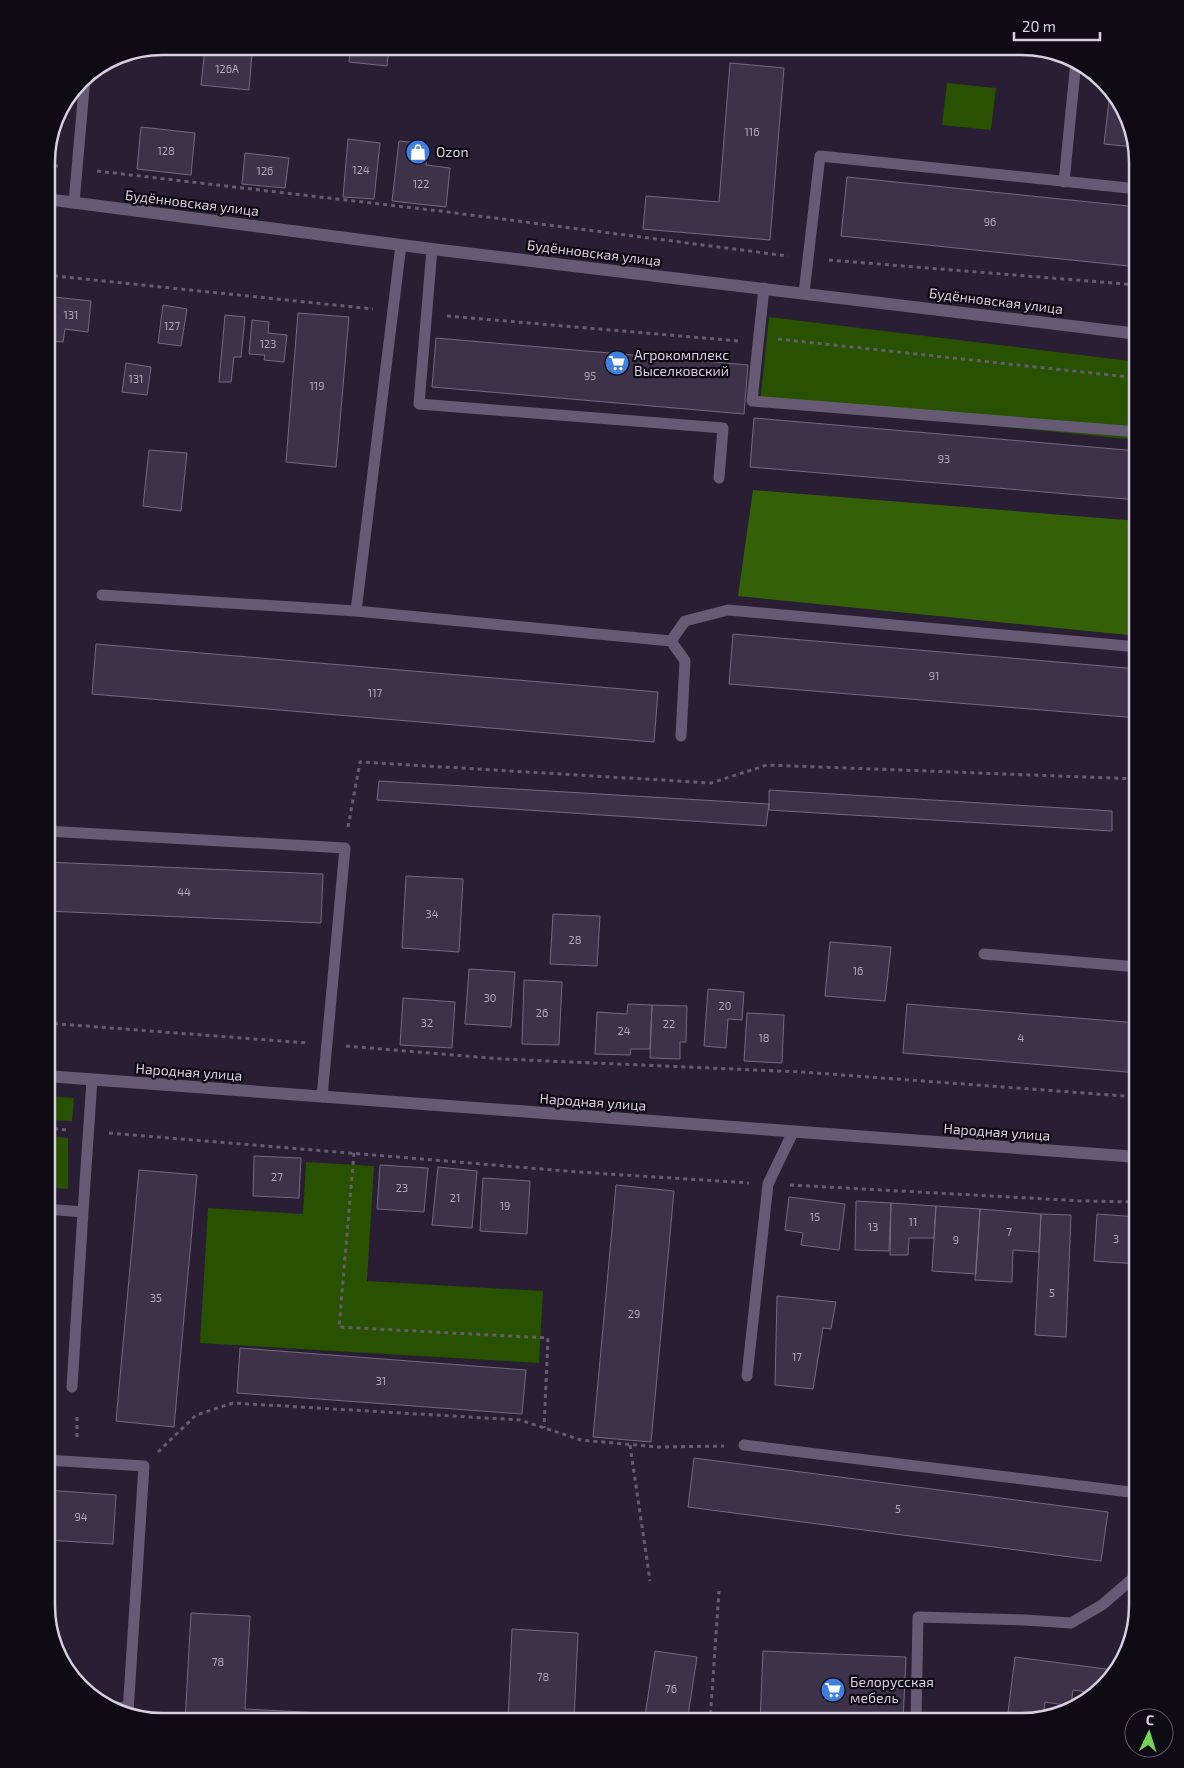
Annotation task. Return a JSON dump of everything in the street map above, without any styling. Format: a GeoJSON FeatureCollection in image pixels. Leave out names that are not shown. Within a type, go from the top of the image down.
{"type":"FeatureCollection","features":[{"type":"Feature","properties":{"kind":"street","name":"Будённовская улица"},"geometry":{"type":"LineString","coordinates":[[55,200],[432,249],[1129,333]]}},
{"type":"Feature","properties":{"kind":"street","name":"Народная улица"},"geometry":{"type":"LineString","coordinates":[[55,1077],[1129,1156]]}},
{"type":"Feature","properties":{"kind":"lane"},"geometry":{"type":"LineString","coordinates":[[1064,182],[1075,69]]}},
{"type":"Feature","properties":{"kind":"lane"},"geometry":{"type":"LineString","coordinates":[[74,203],[84,90]]}},
{"type":"Feature","properties":{"kind":"lane"},"geometry":{"type":"LineString","coordinates":[[804,293],[820,156],[1129,188]]}},
{"type":"Feature","properties":{"kind":"lane"},"geometry":{"type":"LineString","coordinates":[[356,611],[401,245]]}},
{"type":"Feature","properties":{"kind":"lane"},"geometry":{"type":"LineString","coordinates":[[432,249],[419,404],[724,428],[719,478]]}},
{"type":"Feature","properties":{"kind":"lane"},"geometry":{"type":"LineString","coordinates":[[764,288],[752,401],[1129,431]]}},
{"type":"Feature","properties":{"kind":"lane"},"geometry":{"type":"LineString","coordinates":[[102,595],[356,611],[672,641]]}},
{"type":"Feature","properties":{"kind":"lane"},"geometry":{"type":"LineString","coordinates":[[672,641],[685,621],[728,610],[1129,646]]}},
{"type":"Feature","properties":{"kind":"lane"},"geometry":{"type":"LineString","coordinates":[[672,641],[685,662],[681,736]]}},
{"type":"Feature","properties":{"kind":"lane"},"geometry":{"type":"LineString","coordinates":[[55,831],[345,848],[322,1097]]}},
{"type":"Feature","properties":{"kind":"lane"},"geometry":{"type":"LineString","coordinates":[[984,954],[1129,967]]}},
{"type":"Feature","properties":{"kind":"lane"},"geometry":{"type":"LineString","coordinates":[[72,1387],[92,1080]]}},
{"type":"Feature","properties":{"kind":"lane"},"geometry":{"type":"LineString","coordinates":[[746,1376],[768,1184],[792,1132]]}},
{"type":"Feature","properties":{"kind":"lane"},"geometry":{"type":"LineString","coordinates":[[55,1209],[83,1212]]}},
{"type":"Feature","properties":{"kind":"lane"},"geometry":{"type":"LineString","coordinates":[[744,1445],[1129,1492]]}},
{"type":"Feature","properties":{"kind":"lane"},"geometry":{"type":"LineString","coordinates":[[55,1461],[144,1466],[128,1707]]}},
{"type":"Feature","properties":{"kind":"lane"},"geometry":{"type":"LineString","coordinates":[[916,1713],[918,1617],[1025,1620],[1071,1624],[1102,1605],[1129,1582]]}},
{"type":"Feature","properties":{"kind":"path"},"geometry":{"type":"LineString","coordinates":[[55,165],[440,211],[808,258],[1129,284]]}},
{"type":"Feature","properties":{"kind":"path"},"geometry":{"type":"LineString","coordinates":[[55,276],[393,311]]}},
{"type":"Feature","properties":{"kind":"path"},"geometry":{"type":"LineString","coordinates":[[427,314],[743,342],[774,339],[1129,377]]}},
{"type":"Feature","properties":{"kind":"path"},"geometry":{"type":"LineString","coordinates":[[345,848],[360,762],[711,783],[767,765],[1129,779]]}},
{"type":"Feature","properties":{"kind":"path"},"geometry":{"type":"LineString","coordinates":[[55,1024],[502,1058],[802,1072],[1129,1096]]}},
{"type":"Feature","properties":{"kind":"path"},"geometry":{"type":"LineString","coordinates":[[55,1129],[578,1172],[768,1184],[1129,1202]]}},
{"type":"Feature","properties":{"kind":"path"},"geometry":{"type":"LineString","coordinates":[[354,1153],[339,1327],[548,1338],[544,1428]]}},
{"type":"Feature","properties":{"kind":"path"},"geometry":{"type":"LineString","coordinates":[[144,1466],[196,1415],[233,1403],[520,1420],[581,1440],[630,1445],[658,1447],[744,1445]]}},
{"type":"Feature","properties":{"kind":"path"},"geometry":{"type":"LineString","coordinates":[[630,1445],[650,1582]]}},
{"type":"Feature","properties":{"kind":"path"},"geometry":{"type":"LineString","coordinates":[[711,1713],[719,1591]]}},
{"type":"Feature","properties":{"kind":"green space"},"geometry":{"type":"Polygon","coordinates":[[[947,83],[996,88],[991,130],[942,125],[947,83]]]}},
{"type":"Feature","properties":{"kind":"green space"},"geometry":{"type":"Polygon","coordinates":[[[769,317],[1129,361],[1129,439],[760,403],[769,317]]]}},
{"type":"Feature","properties":{"kind":"green space"},"geometry":{"type":"Polygon","coordinates":[[[753,490],[1129,520],[1129,635],[738,596],[753,490]]]}},
{"type":"Feature","properties":{"kind":"green space"},"geometry":{"type":"Polygon","coordinates":[[[55,1097],[74,1098],[72,1121],[55,1120],[55,1097]]]}},
{"type":"Feature","properties":{"kind":"green space"},"geometry":{"type":"Polygon","coordinates":[[[55,1137],[68,1138],[68,1189],[55,1188],[55,1137]]]}},
{"type":"Feature","properties":{"kind":"green space"},"geometry":{"type":"Polygon","coordinates":[[[306,1162],[374,1166],[367,1281],[543,1291],[539,1363],[200,1343],[208,1208],[303,1214],[306,1162]]]}},
{"type":"Feature","properties":{"kind":"building"},"geometry":{"type":"Polygon","coordinates":[[[204,55],[252,55],[249,90],[201,85],[204,55]]]}},
{"type":"Feature","properties":{"kind":"building"},"geometry":{"type":"Polygon","coordinates":[[[350,55],[388,55],[387,66],[349,62],[350,55]]]}},
{"type":"Feature","properties":{"kind":"building"},"geometry":{"type":"Polygon","coordinates":[[[730,63],[784,68],[770,240],[643,229],[646,196],[719,202],[730,63]]]}},
{"type":"Feature","properties":{"kind":"building"},"geometry":{"type":"Polygon","coordinates":[[[1109,100],[1121,121],[1128,146],[1104,144],[1109,100]]]}},
{"type":"Feature","properties":{"kind":"building"},"geometry":{"type":"Polygon","coordinates":[[[141,127],[195,133],[191,175],[137,169],[141,127]]]}},
{"type":"Feature","properties":{"kind":"building"},"geometry":{"type":"Polygon","coordinates":[[[348,139],[380,143],[374,199],[343,197],[348,139]]]}},
{"type":"Feature","properties":{"kind":"building"},"geometry":{"type":"Polygon","coordinates":[[[399,141],[428,144],[426,165],[450,168],[446,207],[392,201],[399,141]]]}},
{"type":"Feature","properties":{"kind":"building"},"geometry":{"type":"Polygon","coordinates":[[[245,153],[289,158],[285,188],[242,184],[245,153]]]}},
{"type":"Feature","properties":{"kind":"building"},"geometry":{"type":"Polygon","coordinates":[[[847,177],[1129,206],[1129,266],[841,236],[847,177]]]}},
{"type":"Feature","properties":{"kind":"building"},"geometry":{"type":"Polygon","coordinates":[[[55,297],[91,301],[88,332],[65,329],[63,342],[55,341],[55,297]]]}},
{"type":"Feature","properties":{"kind":"building"},"geometry":{"type":"Polygon","coordinates":[[[163,305],[187,309],[181,346],[158,343],[163,305]]]}},
{"type":"Feature","properties":{"kind":"building"},"geometry":{"type":"Polygon","coordinates":[[[298,313],[349,317],[336,467],[286,462],[298,313]]]}},
{"type":"Feature","properties":{"kind":"building"},"geometry":{"type":"Polygon","coordinates":[[[225,315],[245,317],[241,357],[234,357],[231,382],[219,382],[225,315]]]}},
{"type":"Feature","properties":{"kind":"building"},"geometry":{"type":"Polygon","coordinates":[[[252,320],[269,322],[268,333],[287,335],[284,362],[264,360],[265,355],[249,354],[252,320]]]}},
{"type":"Feature","properties":{"kind":"building"},"geometry":{"type":"Polygon","coordinates":[[[436,338],[748,365],[744,414],[432,387],[436,338]]]}},
{"type":"Feature","properties":{"kind":"building"},"geometry":{"type":"Polygon","coordinates":[[[126,363],[151,367],[147,395],[122,392],[126,363]]]}},
{"type":"Feature","properties":{"kind":"building"},"geometry":{"type":"Polygon","coordinates":[[[754,418],[1129,450],[1129,499],[750,467],[754,418]]]}},
{"type":"Feature","properties":{"kind":"building"},"geometry":{"type":"Polygon","coordinates":[[[149,450],[187,453],[181,511],[143,506],[149,450]]]}},
{"type":"Feature","properties":{"kind":"building"},"geometry":{"type":"Polygon","coordinates":[[[733,634],[1129,668],[1129,717],[729,684],[733,634]]]}},
{"type":"Feature","properties":{"kind":"building"},"geometry":{"type":"Polygon","coordinates":[[[96,644],[658,692],[654,742],[92,694],[96,644]]]}},
{"type":"Feature","properties":{"kind":"building"},"geometry":{"type":"Polygon","coordinates":[[[379,781],[769,804],[766,826],[377,800],[379,781]]]}},
{"type":"Feature","properties":{"kind":"building"},"geometry":{"type":"Polygon","coordinates":[[[769,790],[1112,811],[1112,831],[769,810],[769,790]]]}},
{"type":"Feature","properties":{"kind":"building"},"geometry":{"type":"Polygon","coordinates":[[[55,862],[323,874],[321,923],[55,911],[55,862]]]}},
{"type":"Feature","properties":{"kind":"building"},"geometry":{"type":"Polygon","coordinates":[[[406,876],[463,879],[459,952],[402,948],[406,876]]]}},
{"type":"Feature","properties":{"kind":"building"},"geometry":{"type":"Polygon","coordinates":[[[553,914],[600,916],[597,966],[550,964],[553,914]]]}},
{"type":"Feature","properties":{"kind":"building"},"geometry":{"type":"Polygon","coordinates":[[[830,942],[891,947],[885,1001],[825,996],[830,942]]]}},
{"type":"Feature","properties":{"kind":"building"},"geometry":{"type":"Polygon","coordinates":[[[469,969],[515,972],[511,1027],[465,1024],[469,969]]]}},
{"type":"Feature","properties":{"kind":"building"},"geometry":{"type":"Polygon","coordinates":[[[524,980],[562,982],[559,1045],[522,1044],[524,980]]]}},
{"type":"Feature","properties":{"kind":"building"},"geometry":{"type":"Polygon","coordinates":[[[708,989],[744,992],[742,1020],[728,1019],[726,1048],[704,1046],[708,989]]]}},
{"type":"Feature","properties":{"kind":"building"},"geometry":{"type":"Polygon","coordinates":[[[403,998],[455,1002],[452,1048],[400,1045],[403,998]]]}},
{"type":"Feature","properties":{"kind":"building"},"geometry":{"type":"Polygon","coordinates":[[[628,1004],[652,1005],[650,1049],[631,1049],[630,1055],[595,1054],[597,1012],[627,1014],[628,1004]]]}},
{"type":"Feature","properties":{"kind":"building"},"geometry":{"type":"Polygon","coordinates":[[[907,1004],[1129,1022],[1129,1072],[903,1053],[907,1004]]]}},
{"type":"Feature","properties":{"kind":"building"},"geometry":{"type":"Polygon","coordinates":[[[652,1005],[687,1006],[686,1042],[680,1042],[680,1059],[650,1058],[652,1005]]]}},
{"type":"Feature","properties":{"kind":"building"},"geometry":{"type":"Polygon","coordinates":[[[747,1013],[784,1015],[782,1063],[744,1061],[747,1013]]]}},
{"type":"Feature","properties":{"kind":"building"},"geometry":{"type":"Polygon","coordinates":[[[254,1156],[301,1158],[299,1198],[253,1196],[254,1156]]]}},
{"type":"Feature","properties":{"kind":"building"},"geometry":{"type":"Polygon","coordinates":[[[380,1165],[428,1168],[424,1212],[377,1209],[380,1165]]]}},
{"type":"Feature","properties":{"kind":"building"},"geometry":{"type":"Polygon","coordinates":[[[438,1167],[477,1171],[472,1228],[432,1225],[438,1167]]]}},
{"type":"Feature","properties":{"kind":"building"},"geometry":{"type":"Polygon","coordinates":[[[139,1170],[197,1175],[174,1427],[116,1421],[139,1170]]]}},
{"type":"Feature","properties":{"kind":"building"},"geometry":{"type":"Polygon","coordinates":[[[483,1178],[530,1181],[527,1234],[480,1231],[483,1178]]]}},
{"type":"Feature","properties":{"kind":"building"},"geometry":{"type":"Polygon","coordinates":[[[616,1185],[674,1191],[651,1442],[593,1437],[616,1185]]]}},
{"type":"Feature","properties":{"kind":"building"},"geometry":{"type":"Polygon","coordinates":[[[789,1197],[845,1204],[839,1250],[801,1245],[803,1233],[785,1230],[789,1197]]]}},
{"type":"Feature","properties":{"kind":"building"},"geometry":{"type":"Polygon","coordinates":[[[856,1201],[891,1203],[889,1251],[855,1250],[856,1201]]]}},
{"type":"Feature","properties":{"kind":"building"},"geometry":{"type":"Polygon","coordinates":[[[891,1203],[936,1206],[934,1238],[909,1238],[908,1255],[890,1255],[891,1203]]]}},
{"type":"Feature","properties":{"kind":"building"},"geometry":{"type":"Polygon","coordinates":[[[936,1206],[980,1209],[976,1274],[932,1271],[936,1206]]]}},
{"type":"Feature","properties":{"kind":"building"},"geometry":{"type":"Polygon","coordinates":[[[980,1209],[1041,1214],[1039,1252],[1013,1250],[1012,1282],[975,1280],[980,1209]]]}},
{"type":"Feature","properties":{"kind":"building"},"geometry":{"type":"Polygon","coordinates":[[[1041,1214],[1071,1215],[1066,1337],[1035,1335],[1041,1214]]]}},
{"type":"Feature","properties":{"kind":"building"},"geometry":{"type":"Polygon","coordinates":[[[1097,1214],[1129,1216],[1129,1263],[1094,1261],[1097,1214]]]}},
{"type":"Feature","properties":{"kind":"building"},"geometry":{"type":"Polygon","coordinates":[[[777,1296],[836,1302],[831,1329],[823,1328],[813,1389],[775,1385],[777,1296]]]}},
{"type":"Feature","properties":{"kind":"building"},"geometry":{"type":"Polygon","coordinates":[[[240,1348],[526,1370],[522,1414],[237,1393],[240,1348]]]}},
{"type":"Feature","properties":{"kind":"building"},"geometry":{"type":"Polygon","coordinates":[[[694,1458],[1108,1512],[1101,1561],[688,1507],[694,1458]]]}},
{"type":"Feature","properties":{"kind":"building"},"geometry":{"type":"Polygon","coordinates":[[[55,1491],[116,1495],[113,1544],[55,1541],[55,1491]]]}},
{"type":"Feature","properties":{"kind":"building"},"geometry":{"type":"Polygon","coordinates":[[[191,1613],[250,1616],[245,1709],[323,1713],[185,1713],[191,1613]]]}},
{"type":"Feature","properties":{"kind":"building"},"geometry":{"type":"Polygon","coordinates":[[[512,1629],[578,1633],[574,1713],[508,1713],[512,1629]]]}},
{"type":"Feature","properties":{"kind":"building"},"geometry":{"type":"Polygon","coordinates":[[[655,1651],[697,1657],[688,1713],[645,1713],[655,1651]]]}},
{"type":"Feature","properties":{"kind":"building","name":"Белорусская мебель"},"geometry":{"type":"Polygon","coordinates":[[[763,1651],[906,1657],[903,1713],[760,1713],[763,1651]]]}},
{"type":"Feature","properties":{"kind":"building"},"geometry":{"type":"Polygon","coordinates":[[[1015,1657],[1108,1669],[1098,1682],[1086,1692],[1073,1690],[1072,1701],[1063,1705],[1045,1702],[1044,1710],[1022,1713],[1008,1712],[1015,1657]]]}},
{"type":"Feature","properties":{"kind":"place","name":"Ozon"},"geometry":{"type":"Point","coordinates":[418,152]}},
{"type":"Feature","properties":{"kind":"place","name":"Агрокомплекс Выселковский"},"geometry":{"type":"Point","coordinates":[617,363]}},
{"type":"Feature","properties":{"kind":"place","name":"Белорусская мебель"},"geometry":{"type":"Point","coordinates":[833,1690]}}]}
